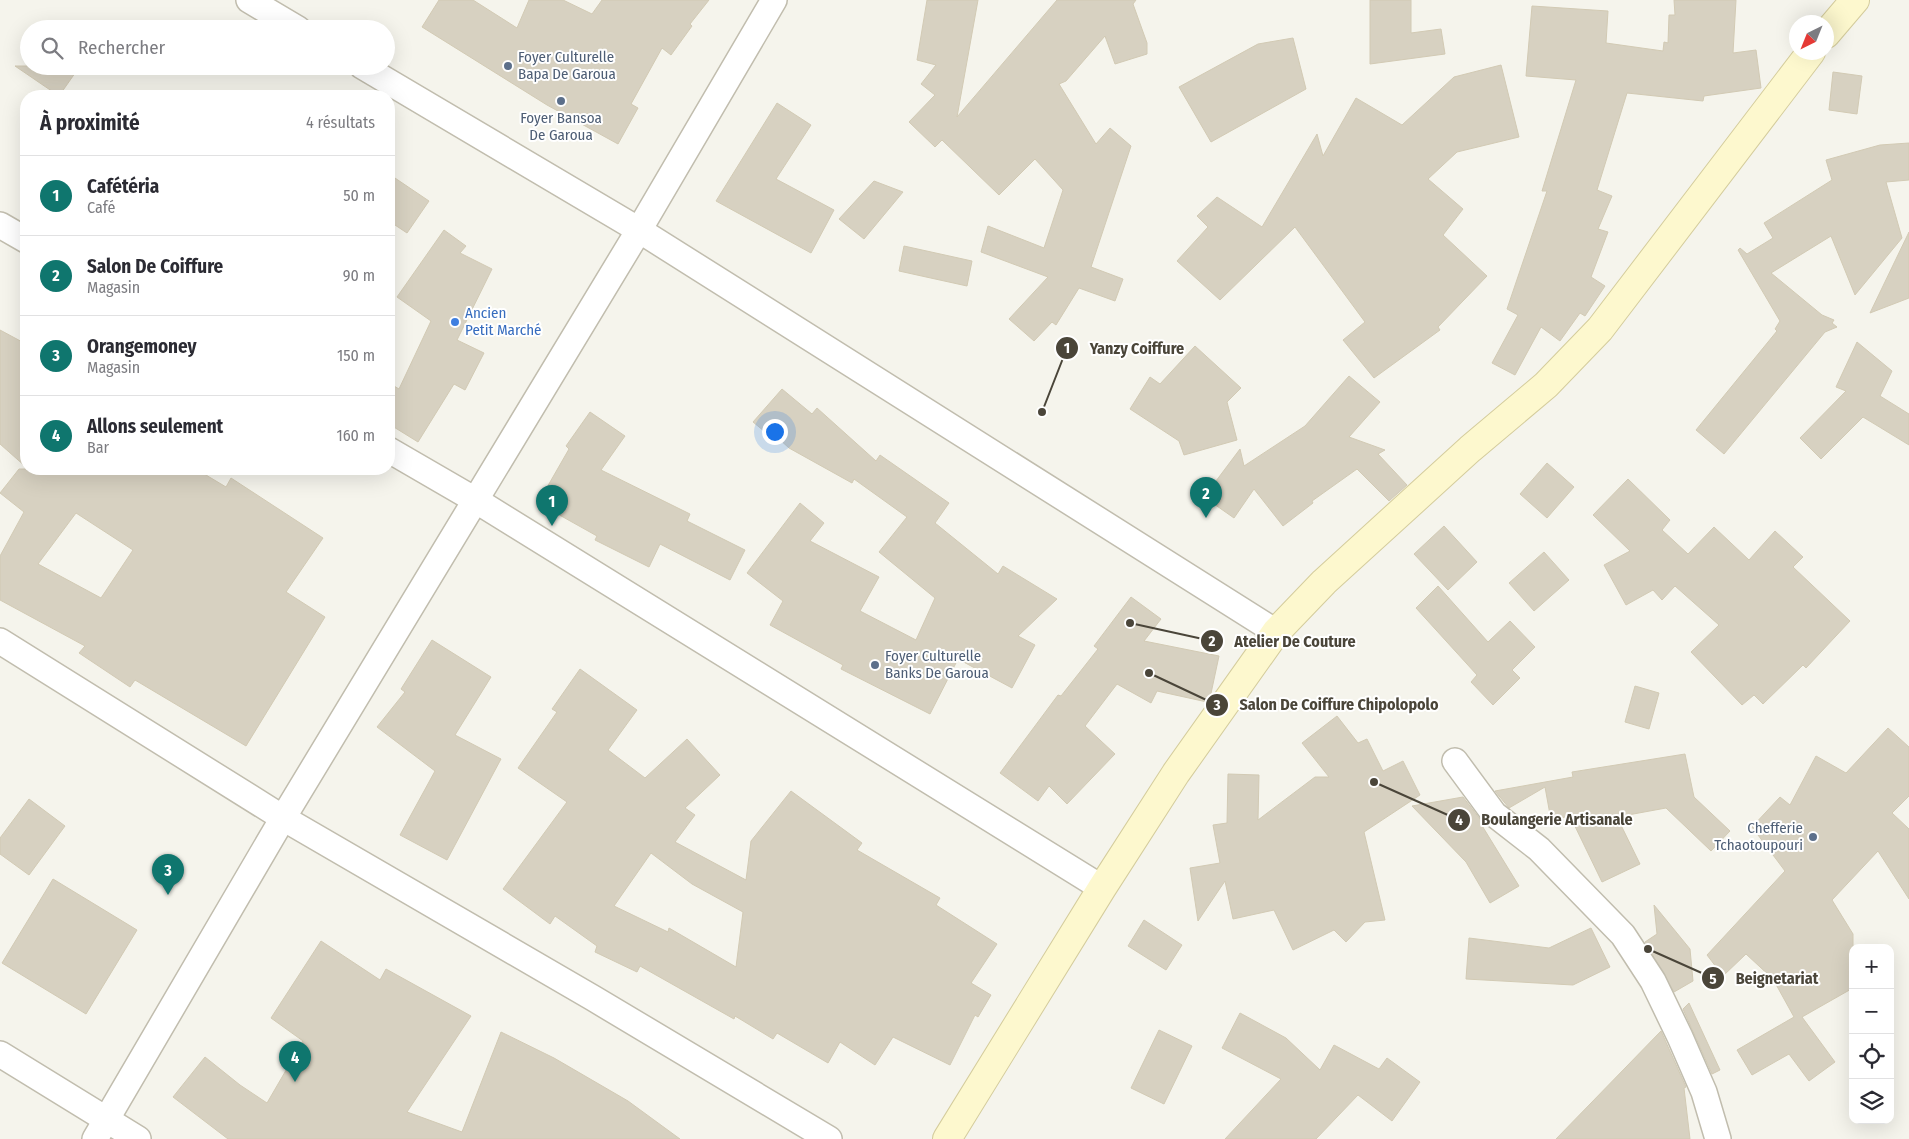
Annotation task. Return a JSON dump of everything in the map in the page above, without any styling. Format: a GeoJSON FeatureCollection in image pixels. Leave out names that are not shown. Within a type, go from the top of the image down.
{"type":"FeatureCollection","features":[{"type":"Feature","properties":{"kind":"street"},"geometry":{"type":"LineString","coordinates":[[250,0],[283,20]]}},
{"type":"Feature","properties":{"kind":"street"},"geometry":{"type":"LineString","coordinates":[[101,1130],[283,818],[640,230],[774,0]]}},
{"type":"Feature","properties":{"kind":"street"},"geometry":{"type":"LineString","coordinates":[[1834,25],[1855,0]]}},
{"type":"Feature","properties":{"kind":"street"},"geometry":{"type":"LineString","coordinates":[[947,1139],[1102,888],[1176,773],[1276,632],[1324,582],[1470,449],[1546,386],[1600,329],[1805,60]]}},
{"type":"Feature","properties":{"kind":"street"},"geometry":{"type":"LineString","coordinates":[[377,75],[640,230],[1276,632]]}},
{"type":"Feature","properties":{"kind":"street"},"geometry":{"type":"LineString","coordinates":[[0,225],[20,237]]}},
{"type":"Feature","properties":{"kind":"street"},"geometry":{"type":"LineString","coordinates":[[395,453],[477,500],[1102,888]]}},
{"type":"Feature","properties":{"kind":"street"},"geometry":{"type":"LineString","coordinates":[[0,641],[283,818],[594,998],[829,1139]]}},
{"type":"Feature","properties":{"kind":"street"},"geometry":{"type":"LineString","coordinates":[[1455,761],[1494,814],[1539,849],[1623,935],[1653,981],[1680,1037],[1704,1092],[1718,1139]]}},
{"type":"Feature","properties":{"kind":"street"},"geometry":{"type":"LineString","coordinates":[[0,1054],[101,1130],[138,1139]]}},
{"type":"Feature","properties":{"kind":"building"},"geometry":{"type":"Polygon","coordinates":[[[439,0],[473,0],[517,28],[529,0],[563,0],[592,14],[602,0],[709,0],[690,24],[692,26],[671,55],[662,48],[631,104],[638,108],[618,144],[547,105],[422,27],[439,0]]]}},
{"type":"Feature","properties":{"kind":"building"},"geometry":{"type":"Polygon","coordinates":[[[927,0],[978,0],[957,117],[1057,0],[1136,0],[1133,4],[1147,43],[1147,54],[1115,64],[1105,36],[1066,81],[1059,84],[1096,144],[1110,128],[1131,146],[1091,267],[1123,279],[1115,301],[1079,288],[1056,325],[1052,322],[1034,341],[1009,319],[1048,277],[981,252],[988,226],[1044,248],[1063,190],[1035,159],[999,195],[942,140],[935,147],[909,122],[935,95],[921,84],[936,65],[917,60],[927,0]]]}},
{"type":"Feature","properties":{"kind":"building"},"geometry":{"type":"Polygon","coordinates":[[[1370,0],[1411,0],[1411,33],[1441,29],[1445,54],[1370,64],[1370,0]]]}},
{"type":"Feature","properties":{"kind":"building"},"geometry":{"type":"Polygon","coordinates":[[[1674,0],[1736,0],[1733,53],[1756,50],[1761,88],[1704,96],[1703,101],[1627,93],[1597,190],[1612,196],[1598,229],[1608,232],[1591,277],[1605,286],[1585,316],[1580,313],[1560,341],[1541,327],[1515,375],[1492,363],[1518,315],[1507,309],[1547,191],[1542,191],[1576,80],[1526,76],[1532,6],[1608,11],[1606,43],[1663,51],[1664,42],[1668,43],[1669,15],[1675,15],[1674,0]]]}},
{"type":"Feature","properties":{"kind":"building"},"geometry":{"type":"Polygon","coordinates":[[[1293,38],[1306,89],[1211,142],[1179,87],[1258,44],[1293,38]]]}},
{"type":"Feature","properties":{"kind":"building"},"geometry":{"type":"Polygon","coordinates":[[[1501,65],[1519,137],[1457,152],[1428,179],[1463,209],[1443,235],[1487,276],[1438,327],[1440,330],[1374,378],[1343,340],[1365,322],[1295,227],[1220,300],[1177,261],[1208,227],[1197,216],[1217,197],[1262,227],[1317,134],[1323,156],[1356,98],[1402,125],[1454,77],[1501,65]]]}},
{"type":"Feature","properties":{"kind":"building"},"geometry":{"type":"Polygon","coordinates":[[[1833,72],[1862,76],[1857,114],[1829,110],[1833,72]]]}},
{"type":"Feature","properties":{"kind":"building"},"geometry":{"type":"Polygon","coordinates":[[[28,75],[74,75],[63,90],[50,90],[28,75]]]}},
{"type":"Feature","properties":{"kind":"building"},"geometry":{"type":"Polygon","coordinates":[[[777,103],[811,125],[776,179],[834,210],[811,253],[716,201],[777,103]]]}},
{"type":"Feature","properties":{"kind":"building"},"geometry":{"type":"Polygon","coordinates":[[[1909,143],[1909,180],[1886,182],[1902,238],[1855,295],[1831,236],[1771,273],[1822,315],[1834,320],[1832,323],[1837,327],[1825,332],[1724,454],[1696,430],[1777,331],[1775,329],[1780,321],[1738,250],[1740,248],[1747,254],[1773,238],[1764,223],[1832,180],[1826,160],[1880,145],[1909,143]]]}},
{"type":"Feature","properties":{"kind":"building"},"geometry":{"type":"Polygon","coordinates":[[[395,178],[429,201],[407,233],[395,225],[395,178]]]}},
{"type":"Feature","properties":{"kind":"building"},"geometry":{"type":"Polygon","coordinates":[[[874,181],[903,192],[864,239],[839,219],[874,181]]]}},
{"type":"Feature","properties":{"kind":"building"},"geometry":{"type":"Polygon","coordinates":[[[444,230],[466,246],[460,253],[492,269],[457,340],[484,353],[465,390],[454,384],[418,442],[395,428],[395,387],[399,389],[431,321],[397,297],[444,230]]]}},
{"type":"Feature","properties":{"kind":"building"},"geometry":{"type":"Polygon","coordinates":[[[1909,232],[1909,298],[1870,313],[1909,232]]]}},
{"type":"Feature","properties":{"kind":"building"},"geometry":{"type":"Polygon","coordinates":[[[904,246],[972,261],[967,286],[899,271],[904,246]]]}},
{"type":"Feature","properties":{"kind":"building"},"geometry":{"type":"Polygon","coordinates":[[[0,330],[20,341],[20,462],[0,444],[0,330]]]}},
{"type":"Feature","properties":{"kind":"building"},"geometry":{"type":"Polygon","coordinates":[[[1857,342],[1892,371],[1880,396],[1909,414],[1909,445],[1863,417],[1821,459],[1800,438],[1846,391],[1836,387],[1857,342]]]}},
{"type":"Feature","properties":{"kind":"building"},"geometry":{"type":"Polygon","coordinates":[[[1195,346],[1241,388],[1227,402],[1237,440],[1184,455],[1179,441],[1130,409],[1150,377],[1160,384],[1195,346]]]}},
{"type":"Feature","properties":{"kind":"building"},"geometry":{"type":"Polygon","coordinates":[[[1349,376],[1380,402],[1349,437],[1385,450],[1378,454],[1407,485],[1389,501],[1357,469],[1312,501],[1313,503],[1283,526],[1254,489],[1234,518],[1204,497],[1240,449],[1244,466],[1305,426],[1349,376]]]}},
{"type":"Feature","properties":{"kind":"building"},"geometry":{"type":"Polygon","coordinates":[[[782,389],[812,414],[817,408],[876,461],[880,455],[949,503],[935,523],[998,574],[1003,566],[1057,599],[1018,636],[1035,645],[1012,688],[958,659],[930,714],[841,669],[843,665],[770,625],[783,601],[747,573],[800,503],[824,523],[810,541],[879,577],[860,611],[916,640],[935,598],[879,552],[907,517],[854,479],[852,483],[789,448],[778,438],[776,441],[753,422],[782,389]]]}},
{"type":"Feature","properties":{"kind":"building"},"geometry":{"type":"Polygon","coordinates":[[[590,412],[625,436],[601,470],[690,514],[687,521],[745,550],[730,580],[660,544],[649,567],[595,540],[597,536],[538,503],[569,449],[566,446],[590,412]]]}},
{"type":"Feature","properties":{"kind":"building"},"geometry":{"type":"Polygon","coordinates":[[[1547,463],[1574,487],[1547,518],[1520,494],[1547,463]]]}},
{"type":"Feature","properties":{"kind":"building"},"geometry":{"type":"Polygon","coordinates":[[[19,469],[20,475],[206,475],[226,487],[231,478],[323,538],[286,592],[325,617],[246,746],[135,680],[130,687],[79,653],[85,646],[0,600],[0,556],[24,512],[0,493],[19,469]],[[76,513],[38,564],[101,598],[133,550],[76,513]]]}},
{"type":"Feature","properties":{"kind":"building"},"geometry":{"type":"Polygon","coordinates":[[[1628,479],[1670,520],[1662,530],[1688,554],[1714,527],[1749,560],[1775,531],[1803,557],[1793,567],[1850,621],[1806,668],[1803,665],[1763,704],[1754,695],[1742,705],[1691,652],[1719,625],[1675,586],[1662,600],[1653,590],[1626,605],[1604,565],[1630,551],[1593,515],[1628,479]]]}},
{"type":"Feature","properties":{"kind":"building"},"geometry":{"type":"Polygon","coordinates":[[[1444,526],[1477,562],[1448,590],[1414,554],[1444,526]]]}},
{"type":"Feature","properties":{"kind":"building"},"geometry":{"type":"Polygon","coordinates":[[[1544,552],[1569,580],[1534,611],[1509,583],[1544,552]]]}},
{"type":"Feature","properties":{"kind":"building"},"geometry":{"type":"Polygon","coordinates":[[[1438,586],[1488,642],[1510,621],[1535,647],[1512,670],[1520,678],[1493,705],[1471,682],[1477,675],[1416,608],[1438,586]]]}},
{"type":"Feature","properties":{"kind":"building"},"geometry":{"type":"Polygon","coordinates":[[[1131,597],[1161,619],[1144,641],[1219,656],[1210,698],[1207,702],[1157,691],[1151,703],[1117,684],[1085,726],[1115,754],[1067,804],[1049,786],[1038,801],[1000,773],[1058,695],[1061,696],[1098,649],[1094,646],[1131,597]]]}},
{"type":"Feature","properties":{"kind":"building"},"geometry":{"type":"Polygon","coordinates":[[[432,640],[491,677],[455,735],[501,759],[447,860],[400,835],[435,771],[377,727],[405,692],[401,689],[432,640]]]}},
{"type":"Feature","properties":{"kind":"building"},"geometry":{"type":"Polygon","coordinates":[[[580,669],[637,710],[608,750],[645,778],[687,739],[720,775],[685,808],[695,815],[675,842],[746,880],[751,841],[791,791],[862,843],[857,850],[940,898],[936,905],[997,944],[971,983],[991,995],[978,1017],[975,1015],[950,1065],[893,1037],[875,1065],[840,1042],[828,1063],[777,1033],[773,1039],[735,1016],[734,1019],[640,966],[637,972],[595,952],[597,946],[555,916],[550,924],[503,889],[567,802],[518,768],[557,712],[552,709],[580,669]],[[651,853],[614,906],[668,932],[669,928],[736,967],[743,912],[692,884],[651,853]]]}},
{"type":"Feature","properties":{"kind":"building"},"geometry":{"type":"Polygon","coordinates":[[[1635,686],[1659,693],[1649,729],[1625,722],[1635,686]]]}},
{"type":"Feature","properties":{"kind":"building"},"geometry":{"type":"Polygon","coordinates":[[[1337,716],[1358,743],[1367,739],[1383,771],[1403,761],[1420,795],[1364,832],[1385,920],[1365,922],[1346,942],[1334,930],[1293,950],[1274,910],[1233,919],[1225,881],[1198,921],[1190,868],[1220,863],[1213,825],[1227,823],[1228,774],[1259,775],[1258,820],[1315,777],[1329,777],[1302,743],[1337,716]]]}},
{"type":"Feature","properties":{"kind":"building"},"geometry":{"type":"Polygon","coordinates":[[[1888,728],[1909,747],[1909,796],[1892,813],[1909,829],[1909,899],[1878,851],[1832,900],[1853,934],[1853,944],[1849,944],[1849,990],[1802,1017],[1835,1062],[1809,1081],[1789,1054],[1752,1075],[1737,1050],[1794,1017],[1773,979],[1746,954],[1723,976],[1707,955],[1785,871],[1752,827],[1780,797],[1790,805],[1816,756],[1846,773],[1888,728]]]}},
{"type":"Feature","properties":{"kind":"building"},"geometry":{"type":"Polygon","coordinates":[[[1685,754],[1694,797],[1730,831],[1711,851],[1666,808],[1617,817],[1640,864],[1602,882],[1570,816],[1551,820],[1545,787],[1509,808],[1495,791],[1573,777],[1572,772],[1685,754]]]}},
{"type":"Feature","properties":{"kind":"building"},"geometry":{"type":"Polygon","coordinates":[[[1463,797],[1483,823],[1481,824],[1519,886],[1490,903],[1466,862],[1412,806],[1463,797]]]}},
{"type":"Feature","properties":{"kind":"building"},"geometry":{"type":"Polygon","coordinates":[[[29,799],[65,826],[29,875],[0,854],[0,838],[29,799]]]}},
{"type":"Feature","properties":{"kind":"building"},"geometry":{"type":"Polygon","coordinates":[[[53,879],[137,930],[86,1014],[2,963],[53,879]]]}},
{"type":"Feature","properties":{"kind":"building"},"geometry":{"type":"Polygon","coordinates":[[[1654,905],[1690,949],[1693,981],[1674,992],[1645,942],[1657,934],[1654,905]]]}},
{"type":"Feature","properties":{"kind":"building"},"geometry":{"type":"Polygon","coordinates":[[[1144,920],[1182,945],[1166,970],[1128,946],[1144,920]]]}},
{"type":"Feature","properties":{"kind":"building"},"geometry":{"type":"Polygon","coordinates":[[[1591,928],[1610,967],[1573,985],[1466,979],[1469,938],[1549,948],[1591,928]]]}},
{"type":"Feature","properties":{"kind":"building"},"geometry":{"type":"Polygon","coordinates":[[[321,941],[380,980],[386,969],[471,1016],[407,1112],[462,1132],[501,1032],[554,1058],[628,1101],[680,1139],[228,1139],[173,1097],[205,1057],[240,1085],[267,1103],[303,1041],[271,1018],[321,941]]]}},
{"type":"Feature","properties":{"kind":"building"},"geometry":{"type":"Polygon","coordinates":[[[1689,1003],[1720,1070],[1712,1074],[1683,1009],[1689,1003]]]}},
{"type":"Feature","properties":{"kind":"building"},"geometry":{"type":"Polygon","coordinates":[[[1240,1013],[1286,1038],[1320,1070],[1334,1045],[1379,1069],[1387,1058],[1420,1082],[1392,1121],[1358,1095],[1316,1139],[1225,1139],[1281,1079],[1222,1048],[1240,1013]]]}},
{"type":"Feature","properties":{"kind":"building"},"geometry":{"type":"Polygon","coordinates":[[[1159,1030],[1192,1046],[1164,1104],[1131,1088],[1159,1030]]]}},
{"type":"Feature","properties":{"kind":"building"},"geometry":{"type":"Polygon","coordinates":[[[1661,1031],[1686,1087],[1684,1088],[1690,1139],[1556,1139],[1661,1031]]]}},
{"type":"Feature","properties":{"kind":"place","name":"Foyer Culturelle Bapa De Garoua"},"geometry":{"type":"Point","coordinates":[508,66]}},
{"type":"Feature","properties":{"kind":"place","name":"Foyer Bansoa De Garoua"},"geometry":{"type":"Point","coordinates":[561,101]}},
{"type":"Feature","properties":{"kind":"place","name":"Ancien Petit Marché"},"geometry":{"type":"Point","coordinates":[455,322]}},
{"type":"Feature","properties":{"kind":"place","name":"Yanzy Coiffure"},"geometry":{"type":"Point","coordinates":[1042,412]}},
{"type":"Feature","properties":{"kind":"place","name":"Salon De Coiffure"},"geometry":{"type":"Point","coordinates":[1206,518]}},
{"type":"Feature","properties":{"kind":"place","name":"Cafétéria"},"geometry":{"type":"Point","coordinates":[552,526]}},
{"type":"Feature","properties":{"kind":"place","name":"Atelier De Couture"},"geometry":{"type":"Point","coordinates":[1130,623]}},
{"type":"Feature","properties":{"kind":"place","name":"Foyer Culturelle Banks De Garoua"},"geometry":{"type":"Point","coordinates":[875,665]}},
{"type":"Feature","properties":{"kind":"place","name":"Salon De Coiffure Chipolopolo"},"geometry":{"type":"Point","coordinates":[1149,673]}},
{"type":"Feature","properties":{"kind":"place","name":"Boulangerie Artisanale"},"geometry":{"type":"Point","coordinates":[1374,782]}},
{"type":"Feature","properties":{"kind":"place","name":"Chefferie Tchaotoupouri"},"geometry":{"type":"Point","coordinates":[1813,837]}},
{"type":"Feature","properties":{"kind":"place","name":"Orangemoney"},"geometry":{"type":"Point","coordinates":[168,895]}},
{"type":"Feature","properties":{"kind":"place","name":"Beignetariat"},"geometry":{"type":"Point","coordinates":[1648,949]}},
{"type":"Feature","properties":{"kind":"place","name":"Allons seulement"},"geometry":{"type":"Point","coordinates":[295,1082]}}]}
